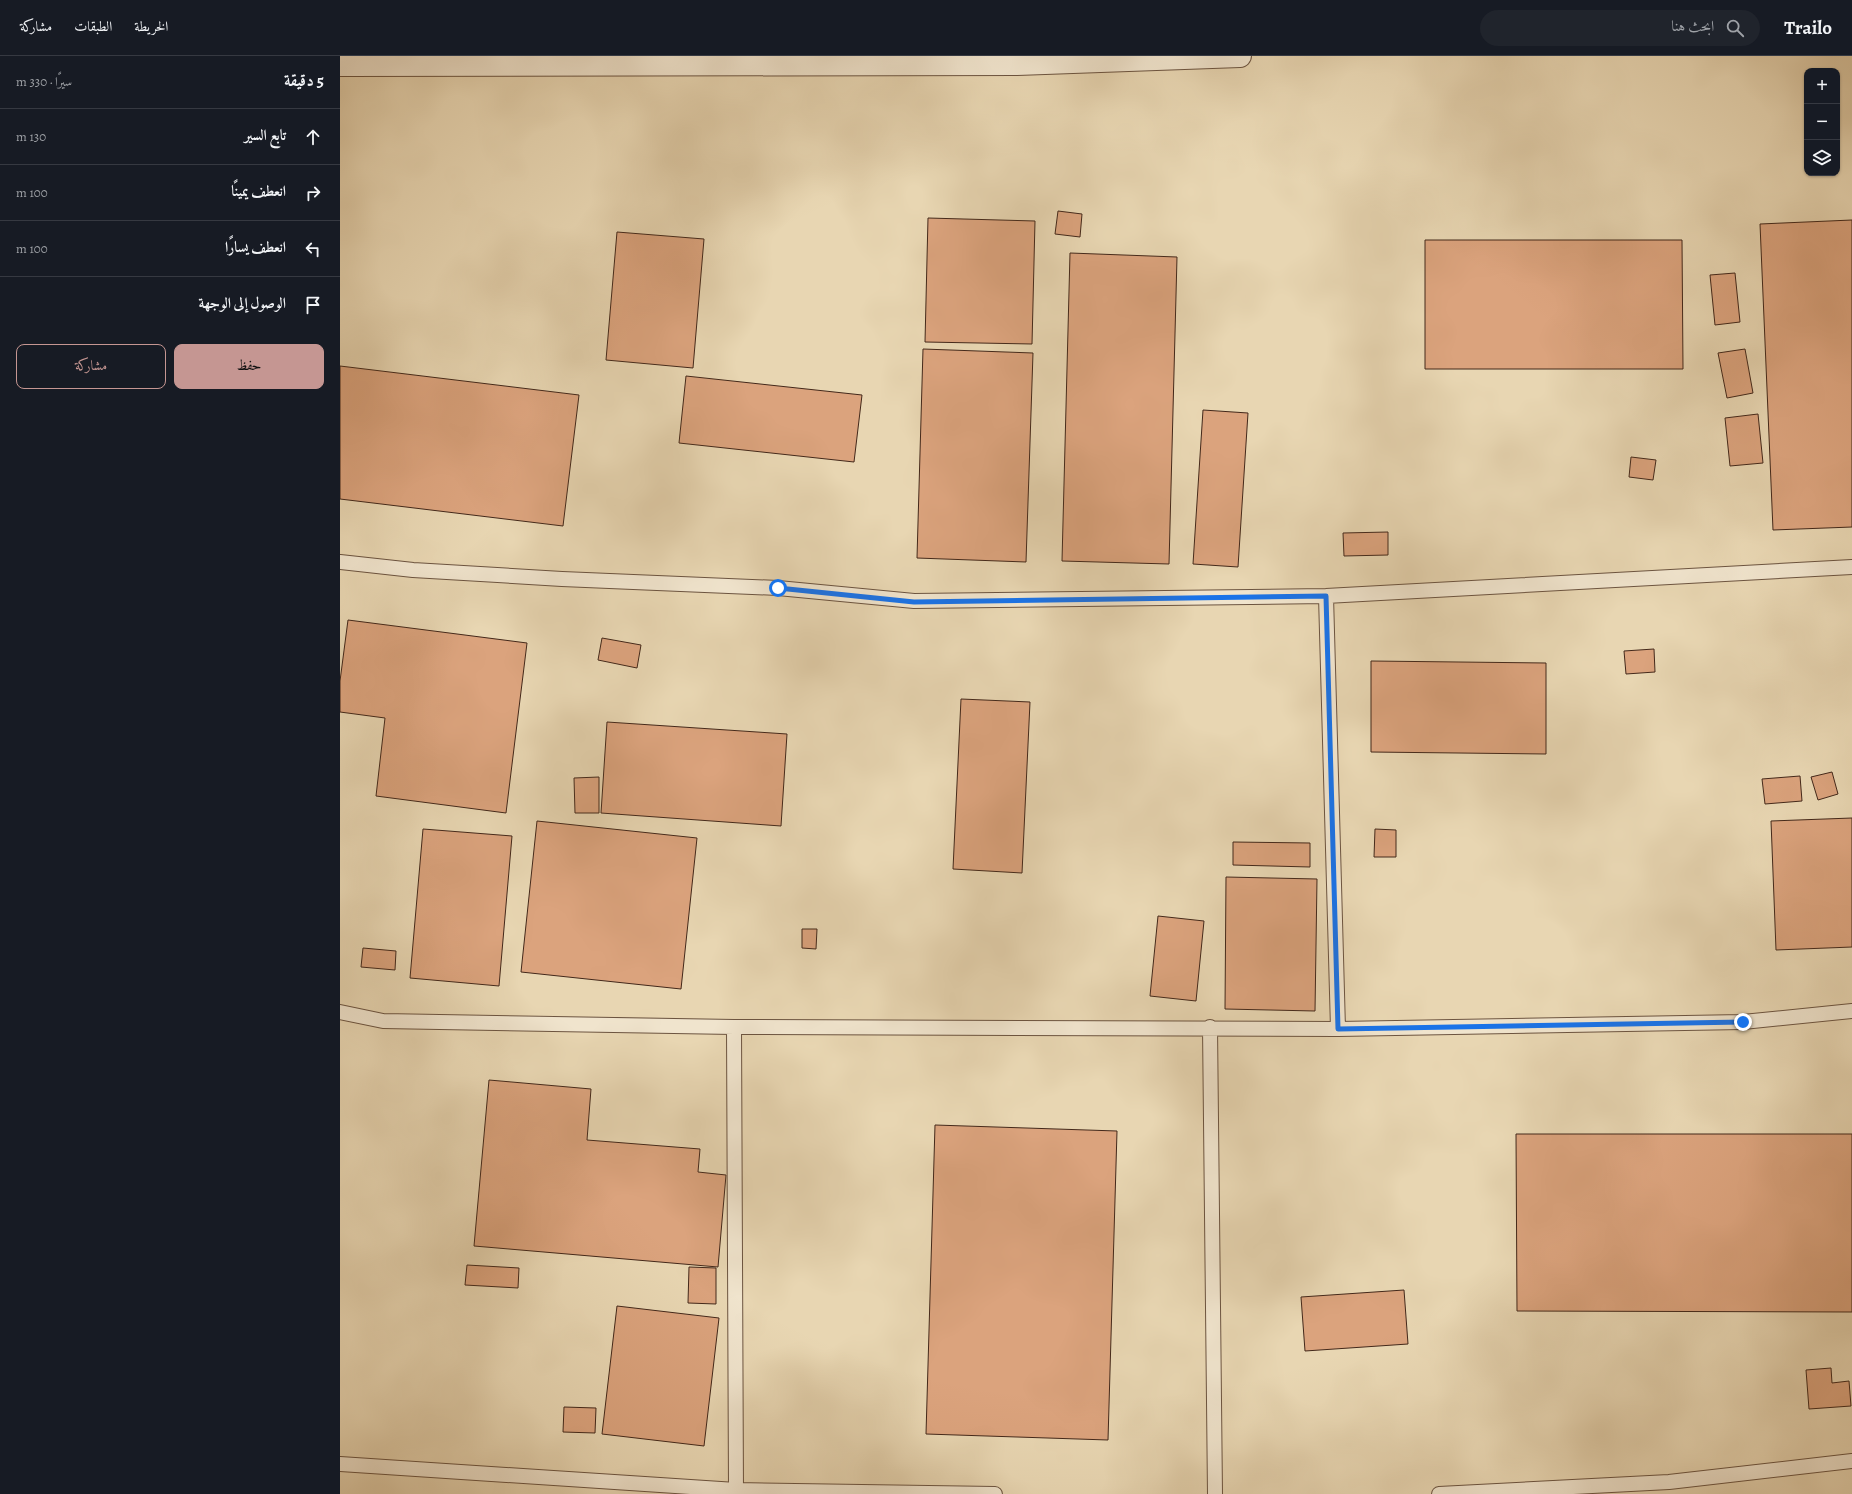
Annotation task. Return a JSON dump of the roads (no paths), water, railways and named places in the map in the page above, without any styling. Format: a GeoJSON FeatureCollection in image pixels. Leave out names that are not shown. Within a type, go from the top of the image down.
{"type":"FeatureCollection","features":[{"type":"Feature","properties":{"kind":"street"},"geometry":{"type":"LineString","coordinates":[[340,65],[1009,64],[1240,56]]}},
{"type":"Feature","properties":{"kind":"lane"},"geometry":{"type":"LineString","coordinates":[[340,562],[413,570],[562,579],[778,588],[914,602],[1326,596],[1852,567]]}},
{"type":"Feature","properties":{"kind":"lane"},"geometry":{"type":"LineString","coordinates":[[1326,596],[1338,1029]]}},
{"type":"Feature","properties":{"kind":"lane"},"geometry":{"type":"LineString","coordinates":[[340,1012],[383,1021],[734,1027],[1210,1027],[1338,1029],[1743,1022],[1852,1011]]}},
{"type":"Feature","properties":{"kind":"lane"},"geometry":{"type":"LineString","coordinates":[[734,1027],[736,1490]]}},
{"type":"Feature","properties":{"kind":"lane"},"geometry":{"type":"LineString","coordinates":[[1210,1027],[1215,1494]]}},
{"type":"Feature","properties":{"kind":"lane"},"geometry":{"type":"LineString","coordinates":[[1439,1494],[1669,1482],[1852,1461]]}},
{"type":"Feature","properties":{"kind":"lane"},"geometry":{"type":"LineString","coordinates":[[340,1464],[736,1490],[995,1494]]}}]}
